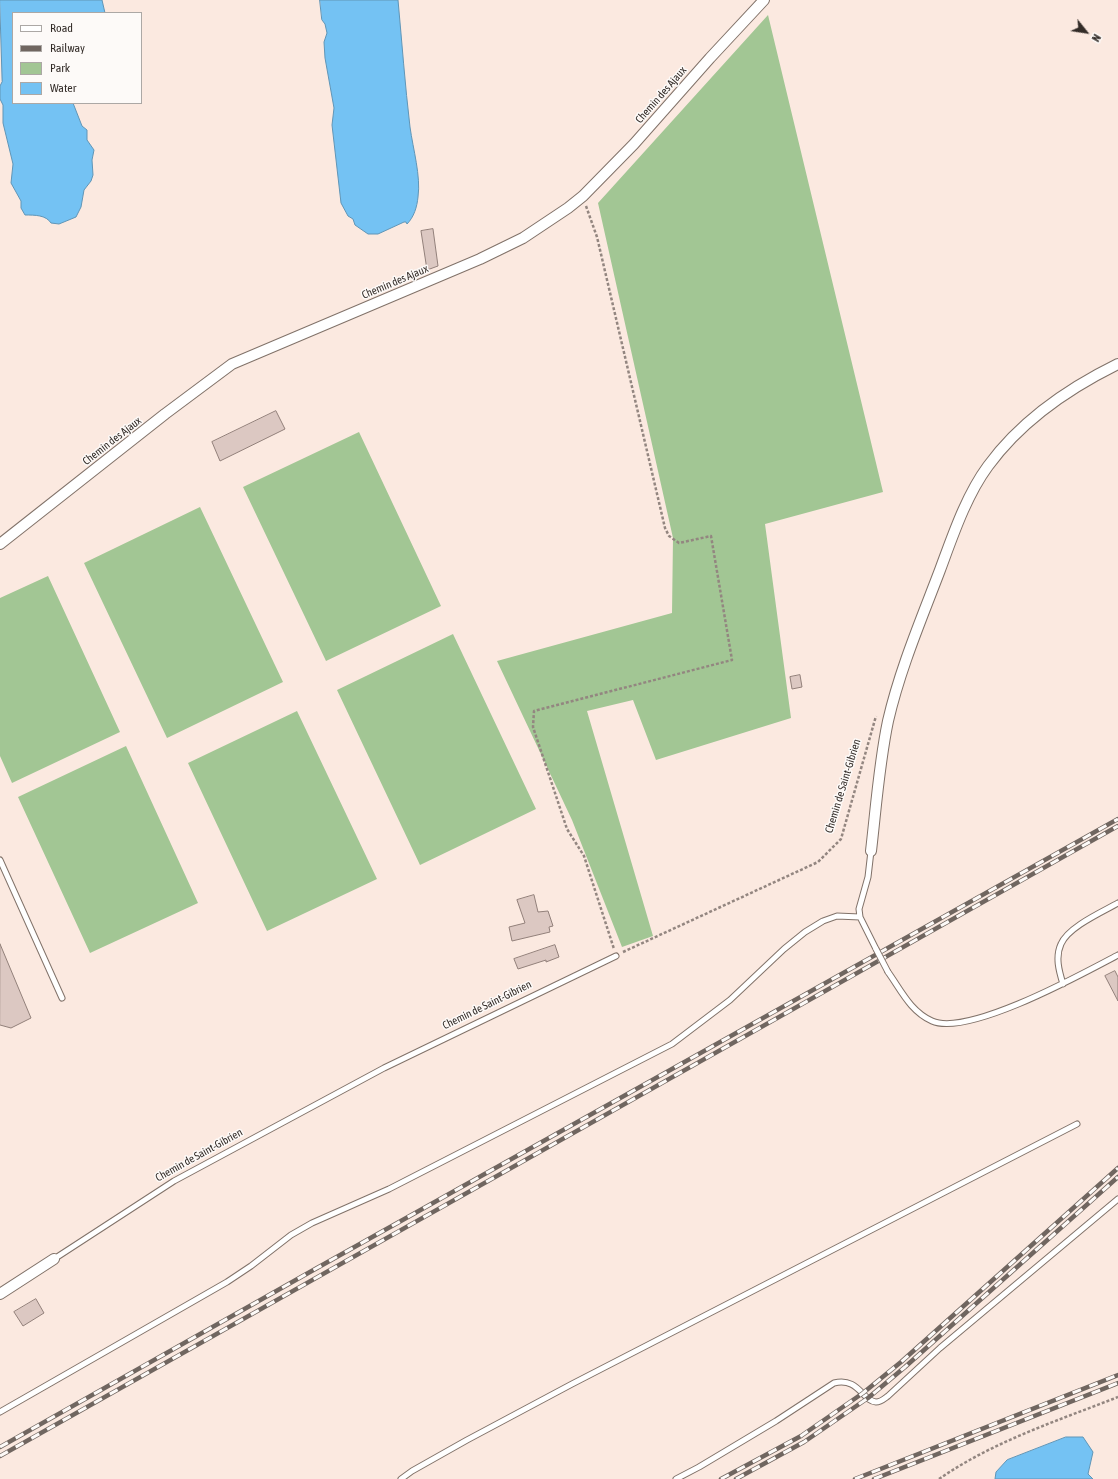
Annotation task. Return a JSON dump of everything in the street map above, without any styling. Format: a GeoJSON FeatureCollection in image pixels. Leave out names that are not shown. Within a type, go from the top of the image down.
{"type":"FeatureCollection","features":[{"type":"Feature","properties":{"kind":"street","name":"Chemin des Ajaux"},"geometry":{"type":"LineString","coordinates":[[0,544],[164,414],[232,364],[487,256],[523,238],[562,212],[583,196],[634,144],[710,58],[764,0]]}},
{"type":"Feature","properties":{"kind":"street"},"geometry":{"type":"LineString","coordinates":[[871,850],[882,755],[888,721],[904,666],[957,526],[974,490],[988,466],[1021,429],[1057,400],[1101,372],[1118,364]]}},
{"type":"Feature","properties":{"kind":"street","name":"Chemin de Saint-Gibrien"},"geometry":{"type":"LineString","coordinates":[[0,1294],[54,1259]]}},
{"type":"Feature","properties":{"kind":"lane"},"geometry":{"type":"LineString","coordinates":[[871,850],[868,878],[859,909],[860,918],[888,972],[911,1007],[933,1022],[959,1024],[973,1021],[1035,997],[1118,956]]}},
{"type":"Feature","properties":{"kind":"lane"},"geometry":{"type":"LineString","coordinates":[[0,860],[62,998]]}},
{"type":"Feature","properties":{"kind":"lane"},"geometry":{"type":"LineString","coordinates":[[1063,984],[1058,967],[1060,944],[1066,936],[1077,927],[1118,903]]}},
{"type":"Feature","properties":{"kind":"lane"},"geometry":{"type":"LineString","coordinates":[[0,1412],[227,1282],[251,1266],[291,1235],[312,1223],[389,1189],[672,1044],[730,1000],[784,949],[805,932],[823,921],[837,916],[860,918]]}},
{"type":"Feature","properties":{"kind":"lane","name":"Chemin de Saint-Gibrien"},"geometry":{"type":"LineString","coordinates":[[54,1259],[181,1177],[384,1068],[616,956]]}},
{"type":"Feature","properties":{"kind":"lane"},"geometry":{"type":"LineString","coordinates":[[402,1479],[412,1471],[467,1440],[572,1384],[1078,1124]]}},
{"type":"Feature","properties":{"kind":"lane"},"geometry":{"type":"LineString","coordinates":[[676,1479],[776,1421],[834,1383],[848,1383],[855,1386],[873,1401],[880,1402],[940,1348],[1118,1199]]}},
{"type":"Feature","properties":{"kind":"path"},"geometry":{"type":"LineString","coordinates":[[583,196],[597,237],[665,528],[669,536],[679,543],[711,536],[732,660],[534,711],[533,727],[535,734],[567,829],[584,856],[616,956]]}},
{"type":"Feature","properties":{"kind":"path","name":"Chemin de Saint-Gibrien"},"geometry":{"type":"LineString","coordinates":[[616,956],[818,862],[841,839],[878,710]]}},
{"type":"Feature","properties":{"kind":"path"},"geometry":{"type":"LineString","coordinates":[[940,1479],[964,1463],[1012,1439],[1118,1397]]}},
{"type":"Feature","properties":{"kind":"green space"},"geometry":{"type":"Polygon","coordinates":[[[768,15],[883,492],[765,524],[791,718],[656,760],[633,700],[587,711],[653,936],[622,947],[572,820],[497,661],[672,613],[673,538],[598,203],[768,15]]]}},
{"type":"Feature","properties":{"kind":"green space"},"geometry":{"type":"Polygon","coordinates":[[[359,432],[441,606],[326,661],[243,487],[359,432]]]}},
{"type":"Feature","properties":{"kind":"green space"},"geometry":{"type":"Polygon","coordinates":[[[200,507],[283,682],[167,738],[84,563],[200,507]]]}},
{"type":"Feature","properties":{"kind":"green space"},"geometry":{"type":"Polygon","coordinates":[[[48,576],[120,732],[12,783],[0,756],[0,598],[48,576]]]}},
{"type":"Feature","properties":{"kind":"green space"},"geometry":{"type":"Polygon","coordinates":[[[453,634],[536,809],[420,865],[337,690],[453,634]]]}},
{"type":"Feature","properties":{"kind":"green space"},"geometry":{"type":"Polygon","coordinates":[[[297,711],[377,879],[267,931],[188,763],[297,711]]]}},
{"type":"Feature","properties":{"kind":"green space"},"geometry":{"type":"Polygon","coordinates":[[[126,746],[198,903],[90,953],[18,797],[126,746]]]}},
{"type":"Feature","properties":{"kind":"water"},"geometry":{"type":"Polygon","coordinates":[[[0,0],[102,0],[105,12],[12,12],[12,104],[73,104],[82,126],[87,130],[87,140],[94,150],[92,160],[93,175],[91,181],[84,190],[81,207],[76,217],[59,224],[51,223],[46,218],[40,216],[25,215],[21,208],[21,201],[11,183],[13,164],[3,123],[3,105],[0,99],[0,86],[2,82],[0,0]]]}},
{"type":"Feature","properties":{"kind":"water"},"geometry":{"type":"Polygon","coordinates":[[[320,0],[398,0],[410,127],[418,171],[419,189],[415,212],[407,224],[404,222],[378,234],[368,234],[355,225],[353,219],[348,216],[341,203],[332,125],[334,108],[325,58],[324,42],[327,33],[325,24],[322,20],[320,0]]]}},
{"type":"Feature","properties":{"kind":"water"},"geometry":{"type":"Polygon","coordinates":[[[1066,1437],[1083,1437],[1093,1452],[1088,1474],[1093,1479],[995,1479],[996,1472],[1007,1460],[1066,1437]]]}},
{"type":"Feature","properties":{"kind":"building"},"geometry":{"type":"Polygon","coordinates":[[[433,229],[438,266],[427,270],[421,231],[433,229]]]}},
{"type":"Feature","properties":{"kind":"building"},"geometry":{"type":"Polygon","coordinates":[[[276,411],[285,429],[220,461],[212,442],[276,411]]]}},
{"type":"Feature","properties":{"kind":"building"},"geometry":{"type":"Polygon","coordinates":[[[800,675],[802,687],[792,689],[790,677],[800,675]]]}},
{"type":"Feature","properties":{"kind":"building"},"geometry":{"type":"Polygon","coordinates":[[[534,895],[538,912],[548,911],[553,926],[549,927],[550,932],[512,941],[509,927],[525,923],[517,900],[534,895]]]}},
{"type":"Feature","properties":{"kind":"building"},"geometry":{"type":"Polygon","coordinates":[[[0,944],[31,1018],[11,1028],[0,1025],[0,944]]]}},
{"type":"Feature","properties":{"kind":"building"},"geometry":{"type":"Polygon","coordinates":[[[555,945],[559,957],[518,969],[514,959],[555,945]]]}},
{"type":"Feature","properties":{"kind":"building"},"geometry":{"type":"Polygon","coordinates":[[[1115,971],[1118,977],[1118,1001],[1105,976],[1115,971]]]}},
{"type":"Feature","properties":{"kind":"building"},"geometry":{"type":"Polygon","coordinates":[[[36,1299],[44,1313],[23,1326],[14,1312],[36,1299]]]}},
{"type":"Feature","properties":{"kind":"railway"},"geometry":{"type":"LineString","coordinates":[[0,1447],[1118,819]]}},
{"type":"Feature","properties":{"kind":"railway"},"geometry":{"type":"LineString","coordinates":[[0,1456],[1118,826]]}},
{"type":"Feature","properties":{"kind":"railway"},"geometry":{"type":"LineString","coordinates":[[721,1479],[801,1436],[863,1393],[901,1362],[1118,1168]]}},
{"type":"Feature","properties":{"kind":"railway"},"geometry":{"type":"LineString","coordinates":[[736,1479],[804,1442],[868,1398],[905,1367],[1118,1177]]}},
{"type":"Feature","properties":{"kind":"railway"},"geometry":{"type":"LineString","coordinates":[[855,1479],[1118,1375]]}},
{"type":"Feature","properties":{"kind":"railway"},"geometry":{"type":"LineString","coordinates":[[874,1479],[1118,1383]]}}]}
